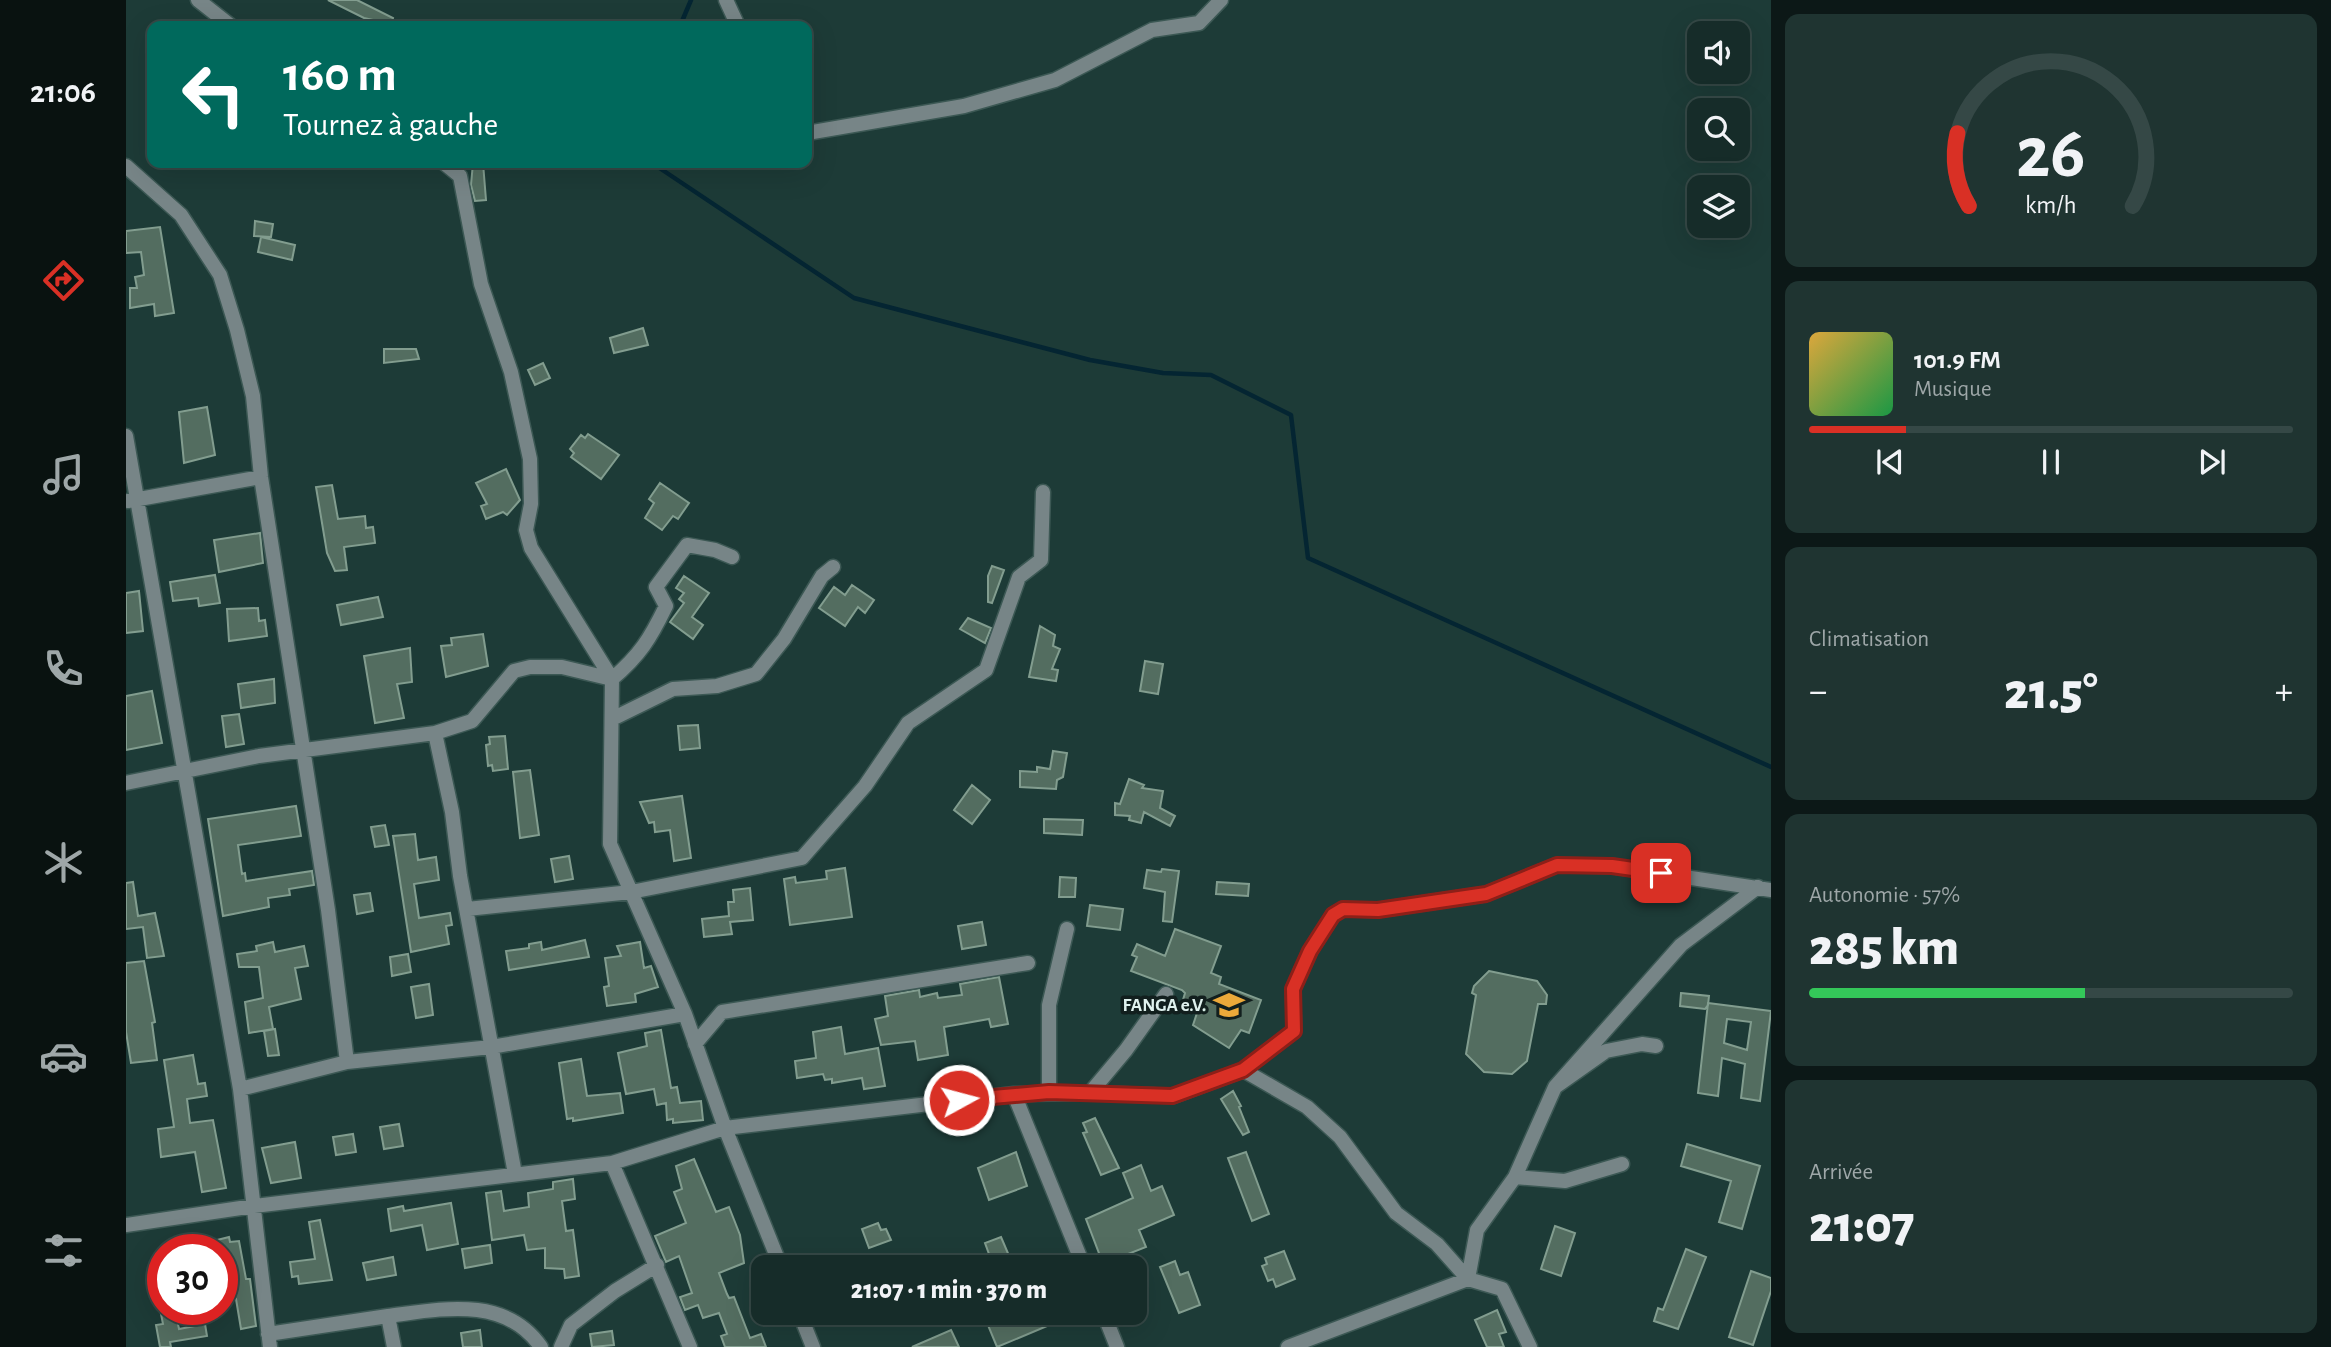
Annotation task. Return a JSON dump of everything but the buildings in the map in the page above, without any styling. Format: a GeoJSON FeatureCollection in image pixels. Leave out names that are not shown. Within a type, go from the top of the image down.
{"type":"FeatureCollection","features":[{"type":"Feature","properties":{"kind":"street"},"geometry":{"type":"LineString","coordinates":[[198,0],[225,21]]}},
{"type":"Feature","properties":{"kind":"street"},"geometry":{"type":"LineString","coordinates":[[726,0],[736,21]]}},
{"type":"Feature","properties":{"kind":"street"},"geometry":{"type":"LineString","coordinates":[[812,132],[964,106],[1055,80],[1152,30],[1199,23],[1221,0]]}},
{"type":"Feature","properties":{"kind":"street"},"geometry":{"type":"LineString","coordinates":[[126,166],[181,215],[220,275],[253,396],[261,477],[301,750],[328,910],[347,1062]]}},
{"type":"Feature","properties":{"kind":"street"},"geometry":{"type":"LineString","coordinates":[[450,168],[460,176],[481,284],[511,372],[530,458],[531,504],[526,530],[531,548],[612,679],[610,844],[685,1014],[725,1128],[776,1255]]}},
{"type":"Feature","properties":{"kind":"street"},"geometry":{"type":"LineString","coordinates":[[126,436],[131,500],[240,1089],[269,1340],[388,1316],[460,1307],[503,1316],[523,1328],[541,1347]]}},
{"type":"Feature","properties":{"kind":"street"},"geometry":{"type":"LineString","coordinates":[[131,500],[261,477]]}},
{"type":"Feature","properties":{"kind":"street"},"geometry":{"type":"LineString","coordinates":[[467,909],[631,892],[802,858],[866,786],[908,723],[986,670],[1019,577],[1041,560],[1043,492]]}},
{"type":"Feature","properties":{"kind":"street"},"geometry":{"type":"LineString","coordinates":[[612,679],[638,657],[655,628],[666,606],[656,587],[687,545],[715,550],[732,558]]}},
{"type":"Feature","properties":{"kind":"street"},"geometry":{"type":"LineString","coordinates":[[612,719],[673,689],[717,686],[756,674],[784,639],[822,576],[833,567]]}},
{"type":"Feature","properties":{"kind":"street"},"geometry":{"type":"LineString","coordinates":[[126,783],[259,756],[435,733],[472,721],[514,671],[530,667],[562,667],[612,679]]}},
{"type":"Feature","properties":{"kind":"street"},"geometry":{"type":"LineString","coordinates":[[435,733],[452,812],[515,1174]]}},
{"type":"Feature","properties":{"kind":"street"},"geometry":{"type":"LineString","coordinates":[[126,1225],[254,1206],[612,1163],[725,1128],[1014,1094],[1049,1092],[1172,1096],[1243,1070],[1294,1031],[1293,989],[1310,951],[1333,915],[1343,909],[1378,910],[1486,894],[1557,865],[1612,866],[1765,889]]}},
{"type":"Feature","properties":{"kind":"street"},"geometry":{"type":"LineString","coordinates":[[1468,1279],[1477,1230],[1515,1177],[1555,1087],[1681,945],[1765,889]]}},
{"type":"Feature","properties":{"kind":"street"},"geometry":{"type":"LineString","coordinates":[[1049,1092],[1049,1004],[1067,929]]}},
{"type":"Feature","properties":{"kind":"street"},"geometry":{"type":"LineString","coordinates":[[695,1044],[722,1012],[1028,963]]}},
{"type":"Feature","properties":{"kind":"street"},"geometry":{"type":"LineString","coordinates":[[1090,1093],[1126,1050],[1166,994]]}},
{"type":"Feature","properties":{"kind":"street"},"geometry":{"type":"LineString","coordinates":[[240,1089],[347,1062],[491,1047],[685,1014]]}},
{"type":"Feature","properties":{"kind":"street"},"geometry":{"type":"LineString","coordinates":[[1555,1087],[1606,1051],[1642,1044],[1656,1046]]}},
{"type":"Feature","properties":{"kind":"street"},"geometry":{"type":"LineString","coordinates":[[1243,1070],[1307,1107],[1340,1137],[1396,1213],[1437,1244],[1468,1279],[1502,1289],[1530,1347]]}},
{"type":"Feature","properties":{"kind":"street"},"geometry":{"type":"LineString","coordinates":[[1014,1094],[1079,1255]]}},
{"type":"Feature","properties":{"kind":"street"},"geometry":{"type":"LineString","coordinates":[[612,1163],[690,1347]]}},
{"type":"Feature","properties":{"kind":"street"},"geometry":{"type":"LineString","coordinates":[[1515,1177],[1565,1181],[1622,1164]]}},
{"type":"Feature","properties":{"kind":"street"},"geometry":{"type":"LineString","coordinates":[[561,1347],[571,1325],[615,1291],[657,1265]]}},
{"type":"Feature","properties":{"kind":"street"},"geometry":{"type":"LineString","coordinates":[[1288,1347],[1468,1279]]}},
{"type":"Feature","properties":{"kind":"street"},"geometry":{"type":"LineString","coordinates":[[388,1316],[394,1347]]}},
{"type":"Feature","properties":{"kind":"street"},"geometry":{"type":"LineString","coordinates":[[804,1325],[813,1347]]}},
{"type":"Feature","properties":{"kind":"street"},"geometry":{"type":"LineString","coordinates":[[1108,1325],[1117,1347]]}},
{"type":"Feature","properties":{"kind":"waterway"},"geometry":{"type":"LineString","coordinates":[[682,21],[691,0]]}},
{"type":"Feature","properties":{"kind":"waterway"},"geometry":{"type":"LineString","coordinates":[[659,168],[854,298],[1090,360],[1163,373],[1211,375],[1291,415],[1308,558],[1771,767]]}},
{"type":"Feature","properties":{"kind":"place","name":"FANGA e.V."},"geometry":{"type":"Point","coordinates":[1229,1005]}},
{"type":"Feature","properties":{"kind":"route"},"geometry":{"type":"LineString","coordinates":[[959,1100],[1049,1092],[1172,1096],[1243,1070],[1294,1031],[1293,989],[1310,951],[1333,915],[1343,909],[1378,910],[1486,894],[1557,865],[1612,866],[1661,873]]}}]}
